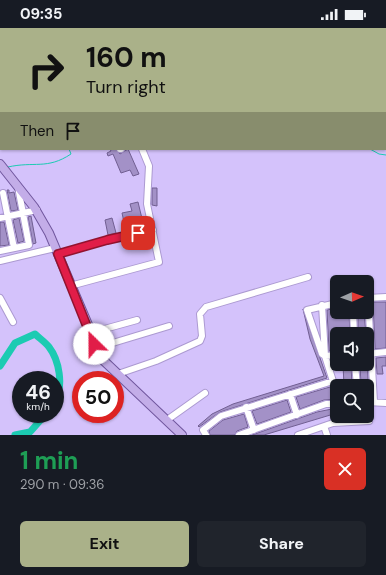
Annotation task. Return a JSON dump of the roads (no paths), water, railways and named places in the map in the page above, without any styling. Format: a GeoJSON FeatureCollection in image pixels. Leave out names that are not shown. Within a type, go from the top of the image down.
{"type":"FeatureCollection","features":[{"type":"Feature","properties":{"kind":"main road"},"geometry":{"type":"LineString","coordinates":[[0,164],[18,184],[37,210],[56,251],[96,348],[102,360],[115,371]]}},
{"type":"Feature","properties":{"kind":"main road"},"geometry":{"type":"LineString","coordinates":[[124,380],[182,435]]}},
{"type":"Feature","properties":{"kind":"street"},"geometry":{"type":"LineString","coordinates":[[70,286],[159,262],[147,204],[149,166],[142,150]]}},
{"type":"Feature","properties":{"kind":"street"},"geometry":{"type":"LineString","coordinates":[[0,251],[29,245],[18,184]]}},
{"type":"Feature","properties":{"kind":"street"},"geometry":{"type":"LineString","coordinates":[[3,193],[14,248]]}},
{"type":"Feature","properties":{"kind":"street"},"geometry":{"type":"LineString","coordinates":[[0,218],[37,210]]}},
{"type":"Feature","properties":{"kind":"street"},"geometry":{"type":"LineString","coordinates":[[0,261],[56,251],[153,230]]}},
{"type":"Feature","properties":{"kind":"street"},"geometry":{"type":"LineString","coordinates":[[124,372],[200,342],[202,336],[200,314],[206,307],[308,277]]}},
{"type":"Feature","properties":{"kind":"street"},"geometry":{"type":"LineString","coordinates":[[374,298],[386,297]]}},
{"type":"Feature","properties":{"kind":"street"},"geometry":{"type":"LineString","coordinates":[[0,298],[13,322]]}},
{"type":"Feature","properties":{"kind":"street"},"geometry":{"type":"LineString","coordinates":[[325,356],[318,346],[307,310],[330,303]]}},
{"type":"Feature","properties":{"kind":"street"},"geometry":{"type":"LineString","coordinates":[[322,305],[325,356],[332,379]]}},
{"type":"Feature","properties":{"kind":"street"},"geometry":{"type":"LineString","coordinates":[[90,333],[137,320]]}},
{"type":"Feature","properties":{"kind":"street"},"geometry":{"type":"LineString","coordinates":[[96,348],[169,326]]}},
{"type":"Feature","properties":{"kind":"street"},"geometry":{"type":"LineString","coordinates":[[374,354],[386,352]]}},
{"type":"Feature","properties":{"kind":"street"},"geometry":{"type":"LineString","coordinates":[[325,356],[330,356]]}},
{"type":"Feature","properties":{"kind":"street"},"geometry":{"type":"LineString","coordinates":[[206,435],[203,430],[220,416],[330,382]]}},
{"type":"Feature","properties":{"kind":"street"},"geometry":{"type":"LineString","coordinates":[[167,420],[205,393]]}},
{"type":"Feature","properties":{"kind":"street"},"geometry":{"type":"LineString","coordinates":[[290,394],[297,415]]}},
{"type":"Feature","properties":{"kind":"street"},"geometry":{"type":"LineString","coordinates":[[374,402],[386,403]]}},
{"type":"Feature","properties":{"kind":"street"},"geometry":{"type":"LineString","coordinates":[[239,435],[326,404],[330,404]]}},
{"type":"Feature","properties":{"kind":"street"},"geometry":{"type":"LineString","coordinates":[[246,407],[254,430]]}},
{"type":"Feature","properties":{"kind":"street"},"geometry":{"type":"LineString","coordinates":[[298,435],[309,433],[333,423]]}},
{"type":"Feature","properties":{"kind":"street"},"geometry":{"type":"LineString","coordinates":[[324,426],[327,435]]}},
{"type":"Feature","properties":{"kind":"waterway"},"geometry":{"type":"LineString","coordinates":[[8,167],[55,162],[71,154],[69,150]]}},
{"type":"Feature","properties":{"kind":"waterway"},"geometry":{"type":"LineString","coordinates":[[372,150],[379,154],[386,155]]}},
{"type":"Feature","properties":{"kind":"waterway"},"geometry":{"type":"LineString","coordinates":[[0,366],[15,343],[35,334],[49,347],[58,366],[59,371]]}},
{"type":"Feature","properties":{"kind":"waterway"},"geometry":{"type":"LineString","coordinates":[[15,435],[30,432],[38,423]]}}]}
